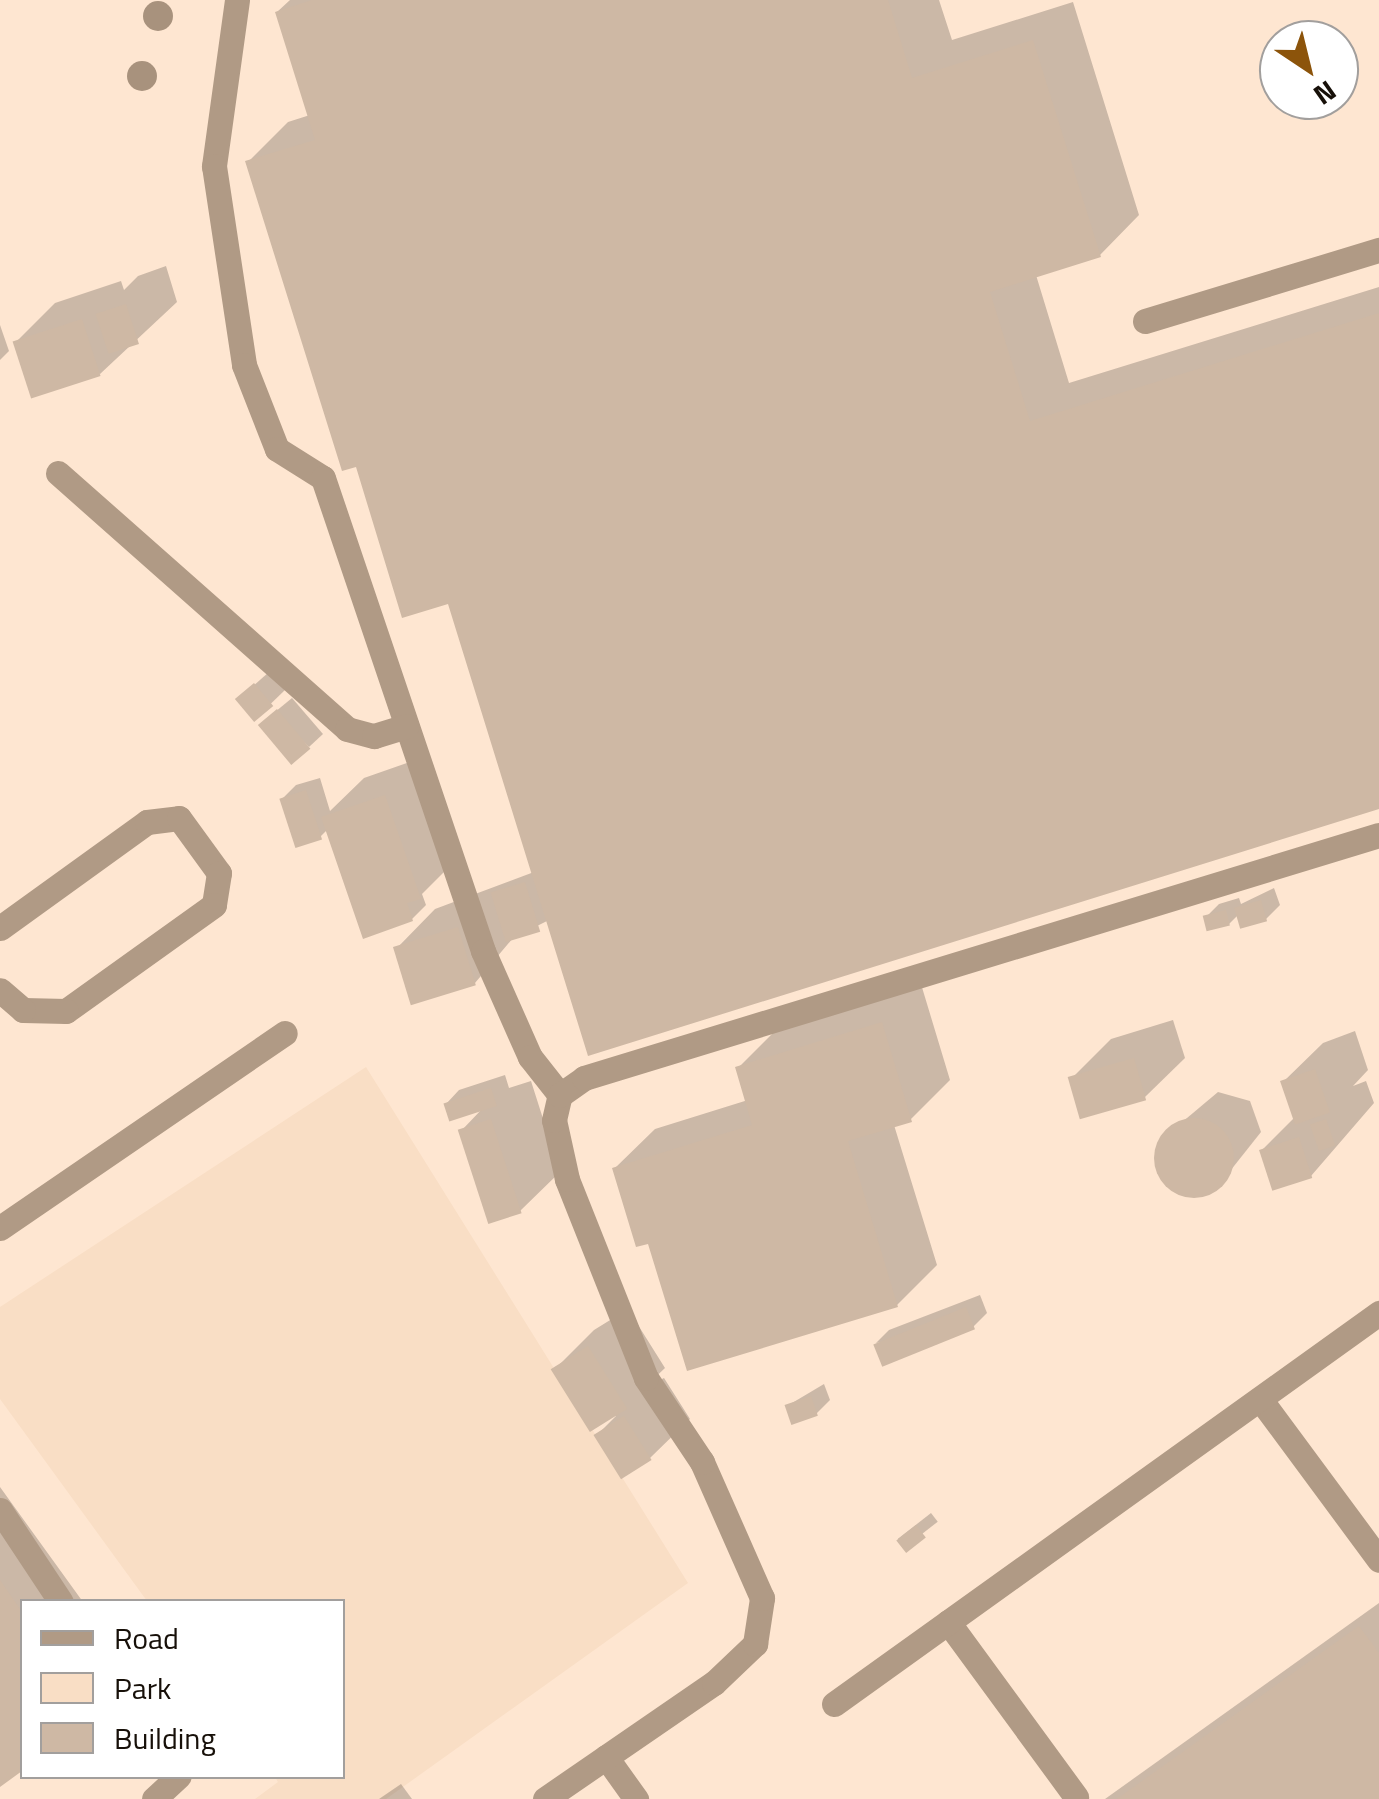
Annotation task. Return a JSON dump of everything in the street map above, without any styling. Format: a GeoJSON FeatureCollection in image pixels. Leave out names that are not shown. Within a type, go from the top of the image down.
{"type":"FeatureCollection","features":[{"type":"Feature","properties":{"kind":"street"},"geometry":{"type":"LineString","coordinates":[[237,0],[214,166],[244,365],[277,449],[323,478],[483,951],[530,1057],[560,1095]]}},
{"type":"Feature","properties":{"kind":"street"},"geometry":{"type":"LineString","coordinates":[[1145,322],[1379,250]]}},
{"type":"Feature","properties":{"kind":"street"},"geometry":{"type":"LineString","coordinates":[[58,474],[346,729],[374,736],[407,726]]}},
{"type":"Feature","properties":{"kind":"street"},"geometry":{"type":"LineString","coordinates":[[0,928],[147,822],[179,818],[219,873],[214,904],[66,1011],[22,1010],[0,990]]}},
{"type":"Feature","properties":{"kind":"street"},"geometry":{"type":"LineString","coordinates":[[545,1799],[714,1683],[755,1644],[762,1598],[702,1462],[638,1360],[567,1179],[554,1120],[560,1095],[584,1078],[1379,835]]}},
{"type":"Feature","properties":{"kind":"street"},"geometry":{"type":"LineString","coordinates":[[0,1228],[285,1033]]}},
{"type":"Feature","properties":{"kind":"street"},"geometry":{"type":"LineString","coordinates":[[834,1704],[1379,1313]]}},
{"type":"Feature","properties":{"kind":"street"},"geometry":{"type":"LineString","coordinates":[[1260,1399],[1379,1560]]}},
{"type":"Feature","properties":{"kind":"street"},"geometry":{"type":"LineString","coordinates":[[0,1510],[59,1599]]}},
{"type":"Feature","properties":{"kind":"street"},"geometry":{"type":"LineString","coordinates":[[948,1622],[1076,1797]]}},
{"type":"Feature","properties":{"kind":"street"},"geometry":{"type":"LineString","coordinates":[[606,1757],[636,1799]]}},
{"type":"Feature","properties":{"kind":"street"},"geometry":{"type":"LineString","coordinates":[[154,1799],[175,1779]]}},
{"type":"Feature","properties":{"kind":"shaded area"},"geometry":{"type":"Polygon","coordinates":[[[0,0],[1379,0],[1379,1799],[0,1799],[0,0]]]}},
{"type":"Feature","properties":{"kind":"green space"},"geometry":{"type":"Polygon","coordinates":[[[366,1067],[688,1583],[386,1799],[255,1799],[278,1782],[276,1779],[345,1779],[345,1599],[146,1599],[0,1399],[0,1307],[366,1067]]]}},
{"type":"Feature","properties":{"kind":"building"},"geometry":{"type":"Polygon","coordinates":[[[312,0],[888,0],[912,78],[1033,40],[1101,257],[990,292],[1030,421],[1379,313],[1379,809],[588,1056],[448,604],[402,618],[356,467],[342,471],[245,161],[315,140],[275,12],[312,0]]]}},
{"type":"Feature","properties":{"kind":"building"},"geometry":{"type":"Polygon","coordinates":[[[126,304],[139,344],[109,354],[96,314],[126,304]]]}},
{"type":"Feature","properties":{"kind":"building"},"geometry":{"type":"Polygon","coordinates":[[[82,319],[101,376],[31,399],[13,342],[82,319]]]}},
{"type":"Feature","properties":{"kind":"building"},"geometry":{"type":"Polygon","coordinates":[[[254,683],[273,706],[254,722],[235,699],[254,683]]]}},
{"type":"Feature","properties":{"kind":"building"},"geometry":{"type":"Polygon","coordinates":[[[277,709],[310,749],[291,765],[258,725],[277,709]]]}},
{"type":"Feature","properties":{"kind":"building"},"geometry":{"type":"Polygon","coordinates":[[[306,790],[322,839],[295,848],[279,799],[306,790]]]}},
{"type":"Feature","properties":{"kind":"building"},"geometry":{"type":"Polygon","coordinates":[[[385,795],[421,899],[407,903],[413,921],[363,939],[321,817],[385,795]]]}},
{"type":"Feature","properties":{"kind":"building"},"geometry":{"type":"Polygon","coordinates":[[[525,882],[540,932],[506,942],[491,893],[525,882]]]}},
{"type":"Feature","properties":{"kind":"building"},"geometry":{"type":"Polygon","coordinates":[[[1261,900],[1267,921],[1240,929],[1234,908],[1261,900]]]}},
{"type":"Feature","properties":{"kind":"building"},"geometry":{"type":"Polygon","coordinates":[[[1226,910],[1230,926],[1207,931],[1203,916],[1226,910]]]}},
{"type":"Feature","properties":{"kind":"building"},"geometry":{"type":"Polygon","coordinates":[[[458,927],[476,985],[411,1005],[393,947],[458,927]]]}},
{"type":"Feature","properties":{"kind":"building"},"geometry":{"type":"Polygon","coordinates":[[[882,1022],[912,1122],[848,1141],[898,1307],[687,1371],[648,1244],[636,1247],[612,1168],[752,1125],[735,1067],[882,1022]]]}},
{"type":"Feature","properties":{"kind":"building"},"geometry":{"type":"Polygon","coordinates":[[[1134,1058],[1146,1100],[1080,1119],[1068,1077],[1134,1058]]]}},
{"type":"Feature","properties":{"kind":"building"},"geometry":{"type":"Polygon","coordinates":[[[1315,1069],[1330,1112],[1295,1125],[1280,1081],[1315,1069]]]}},
{"type":"Feature","properties":{"kind":"building"},"geometry":{"type":"Polygon","coordinates":[[[491,1088],[497,1106],[449,1122],[443,1103],[491,1088]]]}},
{"type":"Feature","properties":{"kind":"building"},"geometry":{"type":"Polygon","coordinates":[[[1194,1118],[1209,1121],[1222,1130],[1231,1143],[1231,1173],[1222,1186],[1209,1195],[1194,1198],[1179,1195],[1166,1186],[1157,1173],[1154,1158],[1157,1143],[1166,1130],[1179,1121],[1194,1118]]]}},
{"type":"Feature","properties":{"kind":"building"},"geometry":{"type":"Polygon","coordinates":[[[491,1119],[522,1213],[488,1224],[458,1130],[491,1119]]]}},
{"type":"Feature","properties":{"kind":"building"},"geometry":{"type":"Polygon","coordinates":[[[1326,1119],[1335,1145],[1319,1151],[1310,1125],[1326,1119]]]}},
{"type":"Feature","properties":{"kind":"building"},"geometry":{"type":"Polygon","coordinates":[[[1299,1137],[1312,1178],[1272,1191],[1259,1150],[1299,1137]]]}},
{"type":"Feature","properties":{"kind":"building"},"geometry":{"type":"Polygon","coordinates":[[[966,1307],[975,1329],[882,1367],[873,1344],[966,1307]]]}},
{"type":"Feature","properties":{"kind":"building"},"geometry":{"type":"Polygon","coordinates":[[[588,1346],[627,1409],[590,1432],[551,1369],[588,1346]]]}},
{"type":"Feature","properties":{"kind":"building"},"geometry":{"type":"Polygon","coordinates":[[[811,1396],[818,1416],[791,1425],[785,1405],[811,1396]]]}},
{"type":"Feature","properties":{"kind":"building"},"geometry":{"type":"Polygon","coordinates":[[[624,1416],[652,1460],[621,1479],[593,1435],[624,1416]]]}},
{"type":"Feature","properties":{"kind":"building"},"geometry":{"type":"Polygon","coordinates":[[[916,1525],[926,1538],[906,1553],[896,1540],[916,1525]]]}},
{"type":"Feature","properties":{"kind":"building"},"geometry":{"type":"Polygon","coordinates":[[[0,1580],[20,1609],[20,1772],[0,1787],[0,1580]]]}},
{"type":"Feature","properties":{"kind":"building"},"geometry":{"type":"Polygon","coordinates":[[[1359,1626],[1379,1653],[1379,1799],[1117,1799],[1359,1626]]]}}]}
